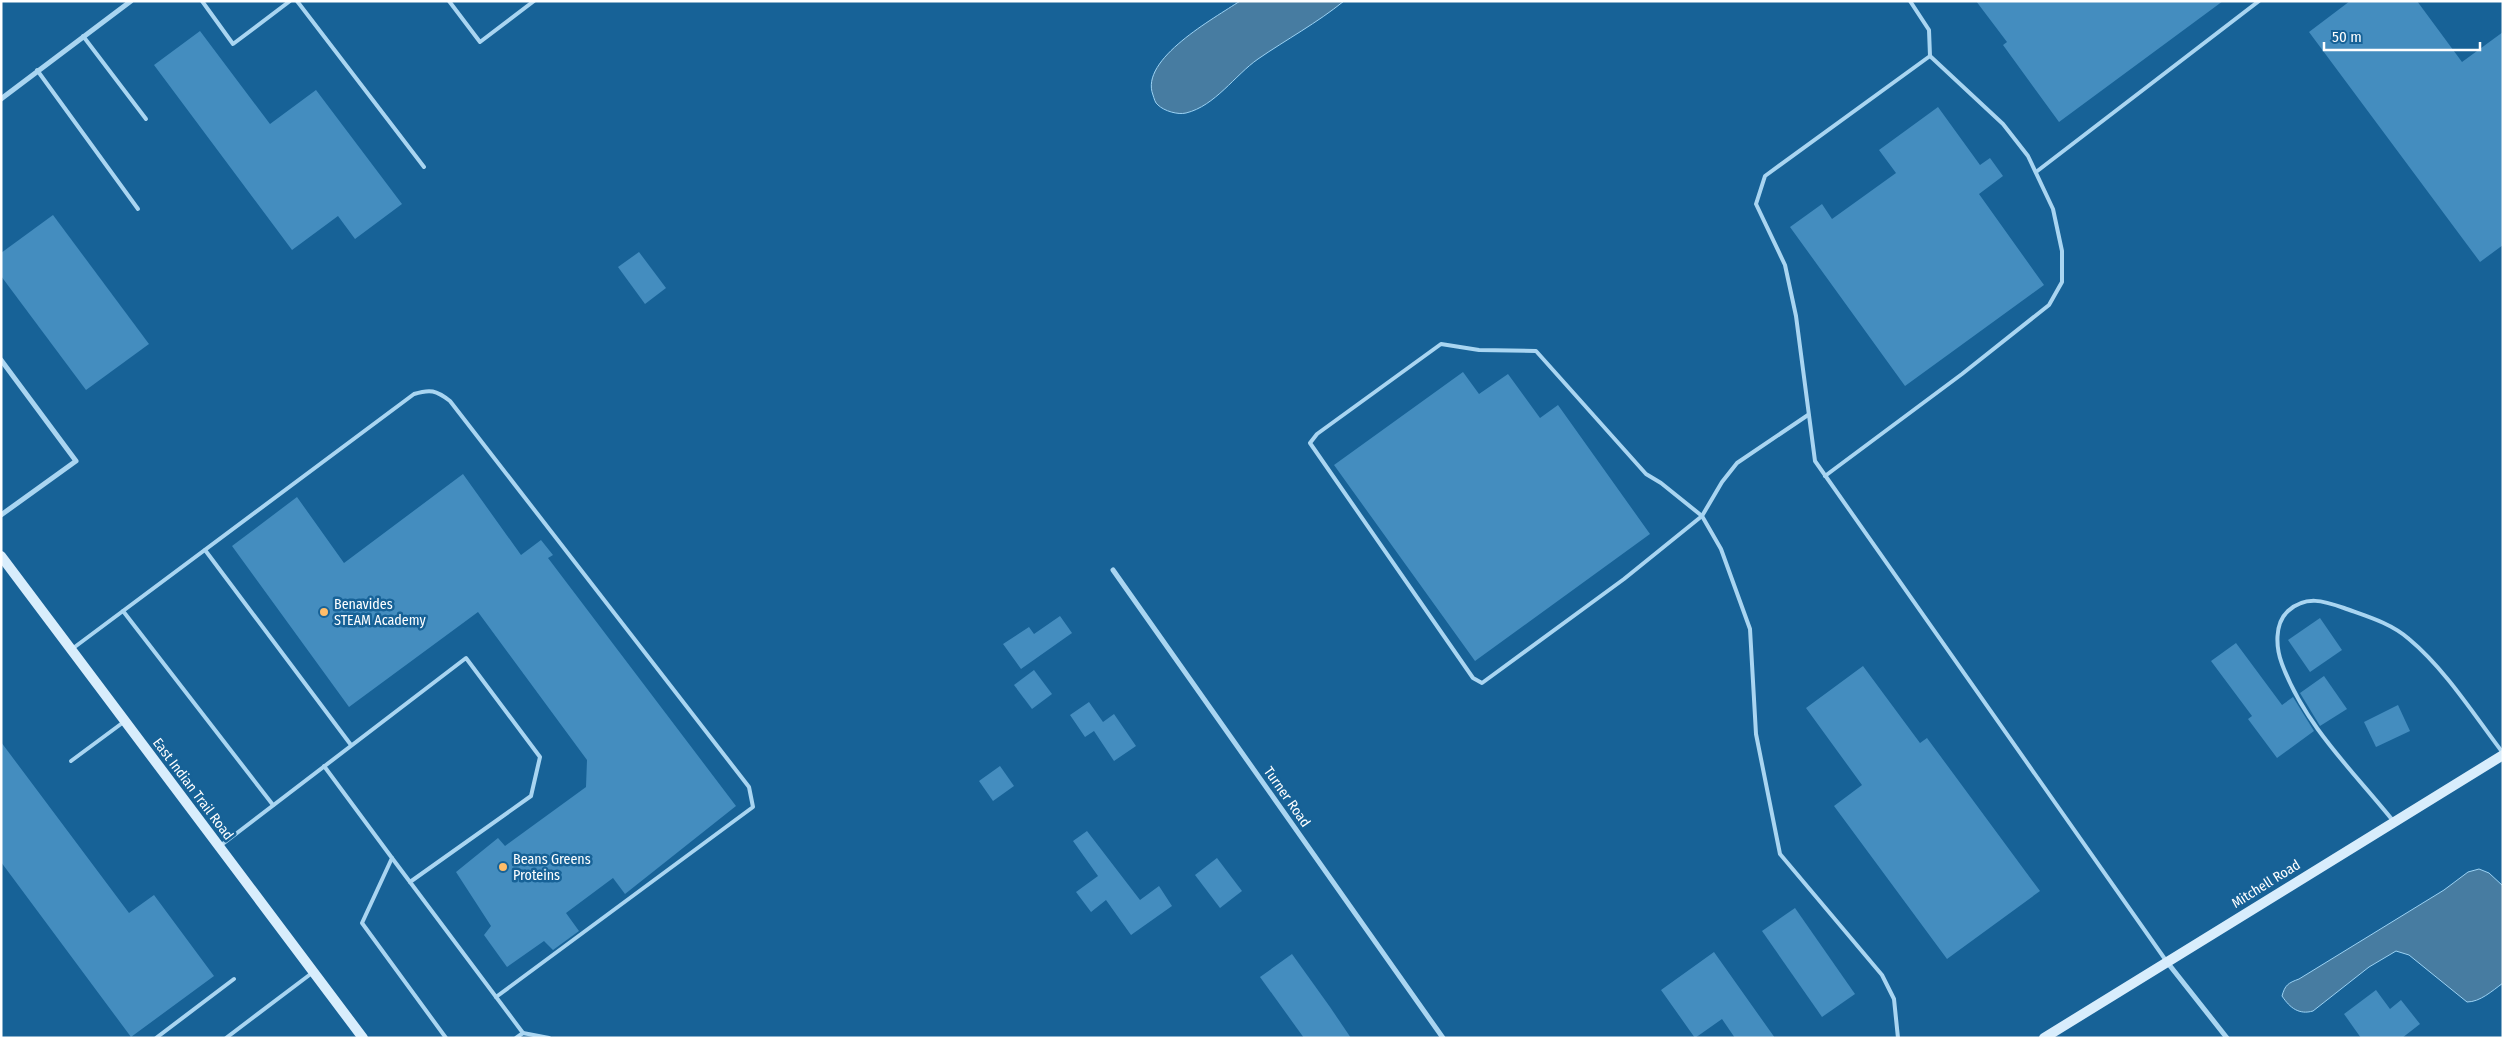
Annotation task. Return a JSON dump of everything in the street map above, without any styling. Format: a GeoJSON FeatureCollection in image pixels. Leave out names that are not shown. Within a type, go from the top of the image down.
{"type":"FeatureCollection","features":[{"type":"Feature","properties":{"kind":"main road","name":"East Indian Trail Road"},"geometry":{"type":"LineString","coordinates":[[1,556],[363,1038]]}},
{"type":"Feature","properties":{"kind":"main road","name":"Mitchell Road"},"geometry":{"type":"LineString","coordinates":[[2044,1038],[2503,754]]}},
{"type":"Feature","properties":{"kind":"street"},"geometry":{"type":"LineString","coordinates":[[1,99],[131,1]]}},
{"type":"Feature","properties":{"kind":"street"},"geometry":{"type":"LineString","coordinates":[[1,360],[76,461],[1,515]]}},
{"type":"Feature","properties":{"kind":"street","name":"Turner Road"},"geometry":{"type":"LineString","coordinates":[[1113,570],[1443,1038]]}},
{"type":"Feature","properties":{"kind":"street"},"geometry":{"type":"LineString","coordinates":[[2166,962],[2227,1038]]}},
{"type":"Feature","properties":{"kind":"lane"},"geometry":{"type":"LineString","coordinates":[[202,1],[233,44],[290,1]]}},
{"type":"Feature","properties":{"kind":"lane"},"geometry":{"type":"LineString","coordinates":[[297,1],[424,166]]}},
{"type":"Feature","properties":{"kind":"lane"},"geometry":{"type":"LineString","coordinates":[[449,1],[480,42],[534,1]]}},
{"type":"Feature","properties":{"kind":"lane"},"geometry":{"type":"LineString","coordinates":[[1825,476],[1962,374],[2049,305],[2062,282],[2062,252],[2053,209],[2028,156],[2003,124],[1930,56],[1929,30],[1910,1]]}},
{"type":"Feature","properties":{"kind":"lane"},"geometry":{"type":"LineString","coordinates":[[2036,172],[2259,1]]}},
{"type":"Feature","properties":{"kind":"lane"},"geometry":{"type":"LineString","coordinates":[[83,36],[146,119]]}},
{"type":"Feature","properties":{"kind":"lane"},"geometry":{"type":"LineString","coordinates":[[1930,56],[1765,176],[1756,204],[1785,265],[1796,316],[1815,461],[2094,856],[2166,962]]}},
{"type":"Feature","properties":{"kind":"lane"},"geometry":{"type":"LineString","coordinates":[[37,70],[138,209]]}},
{"type":"Feature","properties":{"kind":"lane"},"geometry":{"type":"LineString","coordinates":[[1808,415],[1737,463],[1722,482],[1702,516],[1624,579],[1482,682],[1473,678],[1310,443],[1317,434],[1441,344],[1479,350],[1536,351],[1646,474],[1661,483],[1702,516],[1721,549],[1750,629],[1756,734],[1780,854],[1882,975],[1894,999],[1898,1038]]}},
{"type":"Feature","properties":{"kind":"lane"},"geometry":{"type":"LineString","coordinates":[[71,649],[414,394],[429,389],[439,392],[450,401],[749,787],[752,807],[496,997]]}},
{"type":"Feature","properties":{"kind":"lane"},"geometry":{"type":"LineString","coordinates":[[205,550],[352,745]]}},
{"type":"Feature","properties":{"kind":"lane"},"geometry":{"type":"LineString","coordinates":[[2394,822],[2331,749],[2305,709],[2282,664],[2277,642],[2278,629],[2285,614],[2296,604],[2318,599],[2368,616],[2408,638],[2433,663],[2503,754]]}},
{"type":"Feature","properties":{"kind":"lane"},"geometry":{"type":"LineString","coordinates":[[123,611],[274,805]]}},
{"type":"Feature","properties":{"kind":"lane"},"geometry":{"type":"LineString","coordinates":[[219,846],[466,658],[540,758],[531,796],[410,882]]}},
{"type":"Feature","properties":{"kind":"lane"},"geometry":{"type":"LineString","coordinates":[[71,761],[125,722]]}},
{"type":"Feature","properties":{"kind":"lane"},"geometry":{"type":"LineString","coordinates":[[324,766],[496,997],[522,1035]]}},
{"type":"Feature","properties":{"kind":"lane"},"geometry":{"type":"LineString","coordinates":[[392,858],[362,923],[446,1038]]}},
{"type":"Feature","properties":{"kind":"lane"},"geometry":{"type":"LineString","coordinates":[[226,1038],[314,972]]}},
{"type":"Feature","properties":{"kind":"lane"},"geometry":{"type":"LineString","coordinates":[[156,1038],[234,979]]}},
{"type":"Feature","properties":{"kind":"lane"},"geometry":{"type":"LineString","coordinates":[[516,1038],[522,1035],[549,1038]]}},
{"type":"Feature","properties":{"kind":"water"},"geometry":{"type":"Polygon","coordinates":[[[1240,1],[1344,1],[1313,24],[1258,59],[1206,104],[1186,113],[1171,112],[1161,107],[1156,103],[1153,95],[1152,81],[1157,68],[1182,41],[1240,1]]]}},
{"type":"Feature","properties":{"kind":"water"},"geometry":{"type":"Polygon","coordinates":[[[2479,869],[2489,873],[2503,886],[2503,983],[2486,996],[2472,1002],[2467,1002],[2409,955],[2396,951],[2369,967],[2313,1011],[2303,1012],[2295,1010],[2282,996],[2284,989],[2290,983],[2444,890],[2468,872],[2479,869]]]}},
{"type":"Feature","properties":{"kind":"building"},"geometry":{"type":"Polygon","coordinates":[[[1976,1],[2223,1],[2059,122],[2003,45],[2007,42],[1976,1]]]}},
{"type":"Feature","properties":{"kind":"building"},"geometry":{"type":"Polygon","coordinates":[[[2350,1],[2417,1],[2462,62],[2503,32],[2503,245],[2480,262],[2309,32],[2350,1]]]}},
{"type":"Feature","properties":{"kind":"building"},"geometry":{"type":"Polygon","coordinates":[[[200,31],[270,124],[316,90],[402,204],[355,239],[338,216],[292,250],[154,65],[200,31]]]}},
{"type":"Feature","properties":{"kind":"building"},"geometry":{"type":"Polygon","coordinates":[[[1938,107],[1980,165],[1990,158],[2003,176],[1979,194],[2044,285],[1905,386],[1790,227],[1822,204],[1832,219],[1896,173],[1879,150],[1938,107]]]}},
{"type":"Feature","properties":{"kind":"building"},"geometry":{"type":"Polygon","coordinates":[[[53,215],[149,344],[86,390],[1,276],[1,253],[53,215]]]}},
{"type":"Feature","properties":{"kind":"building"},"geometry":{"type":"Polygon","coordinates":[[[639,252],[666,288],[645,304],[618,267],[639,252]]]}},
{"type":"Feature","properties":{"kind":"building"},"geometry":{"type":"Polygon","coordinates":[[[1463,372],[1479,394],[1508,374],[1540,418],[1558,405],[1650,534],[1475,661],[1334,465],[1463,372]]]}},
{"type":"Feature","properties":{"kind":"building"},"geometry":{"type":"Polygon","coordinates":[[[463,474],[521,555],[541,540],[553,555],[548,558],[736,806],[625,894],[613,878],[566,913],[579,931],[553,950],[544,941],[507,967],[484,935],[491,926],[456,872],[498,838],[505,846],[586,787],[587,760],[478,612],[349,707],[232,546],[297,497],[344,563],[463,474]]]}},
{"type":"Feature","properties":{"kind":"building"},"geometry":{"type":"Polygon","coordinates":[[[1060,616],[1072,633],[1021,669],[1003,644],[1029,627],[1034,634],[1060,616]]]}},
{"type":"Feature","properties":{"kind":"building"},"geometry":{"type":"Polygon","coordinates":[[[2320,618],[2342,650],[2310,672],[2288,640],[2320,618]]]}},
{"type":"Feature","properties":{"kind":"building"},"geometry":{"type":"Polygon","coordinates":[[[2236,643],[2282,705],[2293,697],[2314,731],[2277,758],[2248,719],[2252,716],[2211,661],[2236,643]]]}},
{"type":"Feature","properties":{"kind":"building"},"geometry":{"type":"Polygon","coordinates":[[[1863,666],[1920,743],[1927,738],[2040,891],[1947,959],[1834,806],[1862,785],[1806,708],[1863,666]]]}},
{"type":"Feature","properties":{"kind":"building"},"geometry":{"type":"Polygon","coordinates":[[[1034,670],[1052,694],[1032,709],[1014,685],[1034,670]]]}},
{"type":"Feature","properties":{"kind":"building"},"geometry":{"type":"Polygon","coordinates":[[[2324,676],[2347,709],[2320,726],[2300,693],[2324,676]]]}},
{"type":"Feature","properties":{"kind":"building"},"geometry":{"type":"Polygon","coordinates":[[[1089,702],[1103,722],[1114,714],[1136,746],[1114,761],[1094,731],[1085,737],[1070,715],[1089,702]]]}},
{"type":"Feature","properties":{"kind":"building"},"geometry":{"type":"Polygon","coordinates":[[[2398,705],[2410,731],[2376,747],[2364,722],[2398,705]]]}},
{"type":"Feature","properties":{"kind":"building"},"geometry":{"type":"Polygon","coordinates":[[[1,742],[129,913],[154,895],[214,976],[131,1037],[1,862],[1,742]]]}},
{"type":"Feature","properties":{"kind":"building"},"geometry":{"type":"Polygon","coordinates":[[[1000,766],[1014,786],[993,801],[979,781],[1000,766]]]}},
{"type":"Feature","properties":{"kind":"building"},"geometry":{"type":"Polygon","coordinates":[[[1087,831],[1140,900],[1159,886],[1172,906],[1131,935],[1106,900],[1091,912],[1076,892],[1098,876],[1073,841],[1087,831]]]}},
{"type":"Feature","properties":{"kind":"building"},"geometry":{"type":"Polygon","coordinates":[[[1217,858],[1242,891],[1220,908],[1195,875],[1217,858]]]}},
{"type":"Feature","properties":{"kind":"building"},"geometry":{"type":"Polygon","coordinates":[[[1795,908],[1855,994],[1822,1017],[1762,931],[1795,908]]]}},
{"type":"Feature","properties":{"kind":"building"},"geometry":{"type":"Polygon","coordinates":[[[1714,952],[1775,1038],[1735,1038],[1722,1019],[1695,1038],[1661,990],[1714,952]]]}},
{"type":"Feature","properties":{"kind":"building"},"geometry":{"type":"Polygon","coordinates":[[[1292,954],[1351,1038],[1304,1038],[1260,977],[1292,954]]]}},
{"type":"Feature","properties":{"kind":"building"},"geometry":{"type":"Polygon","coordinates":[[[2376,990],[2390,1009],[2401,1000],[2420,1024],[2402,1038],[2361,1038],[2344,1014],[2376,990]]]}},
{"type":"Feature","properties":{"kind":"place","name":"Benavides STEAM Academy"},"geometry":{"type":"Point","coordinates":[324,612]}},
{"type":"Feature","properties":{"kind":"place","name":"Beans Greens Proteins"},"geometry":{"type":"Point","coordinates":[503,867]}}]}
